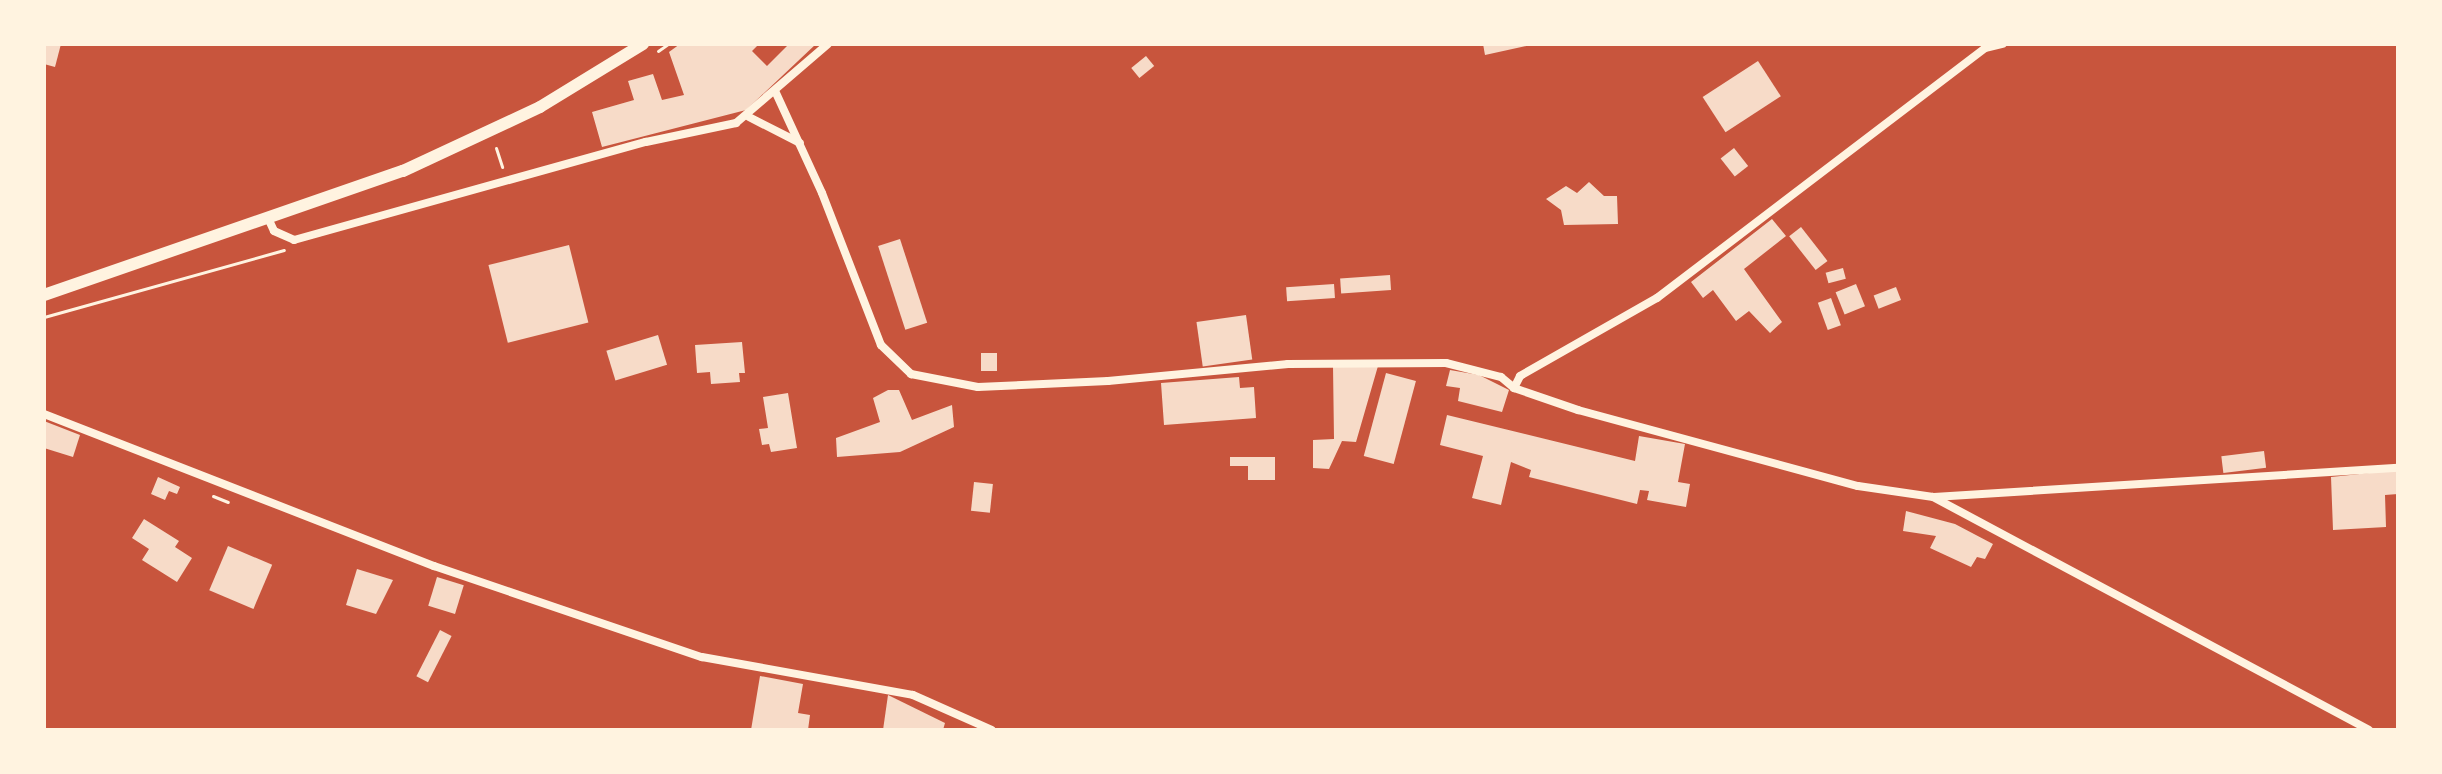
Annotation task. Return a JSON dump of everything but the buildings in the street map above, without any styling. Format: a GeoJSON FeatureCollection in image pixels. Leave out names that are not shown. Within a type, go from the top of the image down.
{"type":"FeatureCollection","features":[{"type":"Feature","properties":{"kind":"main road"},"geometry":{"type":"LineString","coordinates":[[44,295],[403,171],[489,132],[643,44]]}},
{"type":"Feature","properties":{"kind":"street"},"geometry":{"type":"LineString","coordinates":[[268,218],[282,238],[294,240],[749,117],[828,44]]}},
{"type":"Feature","properties":{"kind":"street"},"geometry":{"type":"LineString","coordinates":[[1514,388],[1520,376],[1657,298],[1985,48],[2003,44]]}},
{"type":"Feature","properties":{"kind":"street"},"geometry":{"type":"LineString","coordinates":[[776,93],[800,143],[881,345],[894,364],[930,381],[978,387],[1108,381],[1288,364],[1446,363],[1501,377],[1514,388],[1858,486],[1933,497],[2398,468]]}},
{"type":"Feature","properties":{"kind":"street"},"geometry":{"type":"LineString","coordinates":[[749,117],[800,143]]}},
{"type":"Feature","properties":{"kind":"street"},"geometry":{"type":"LineString","coordinates":[[44,414],[434,566],[702,657],[913,695],[992,730]]}},
{"type":"Feature","properties":{"kind":"street"},"geometry":{"type":"LineString","coordinates":[[1933,497],[2369,730]]}},
{"type":"Feature","properties":{"kind":"path"},"geometry":{"type":"LineString","coordinates":[[496,148],[507,183]]}},
{"type":"Feature","properties":{"kind":"path"},"geometry":{"type":"LineString","coordinates":[[44,317],[293,247]]}}]}
